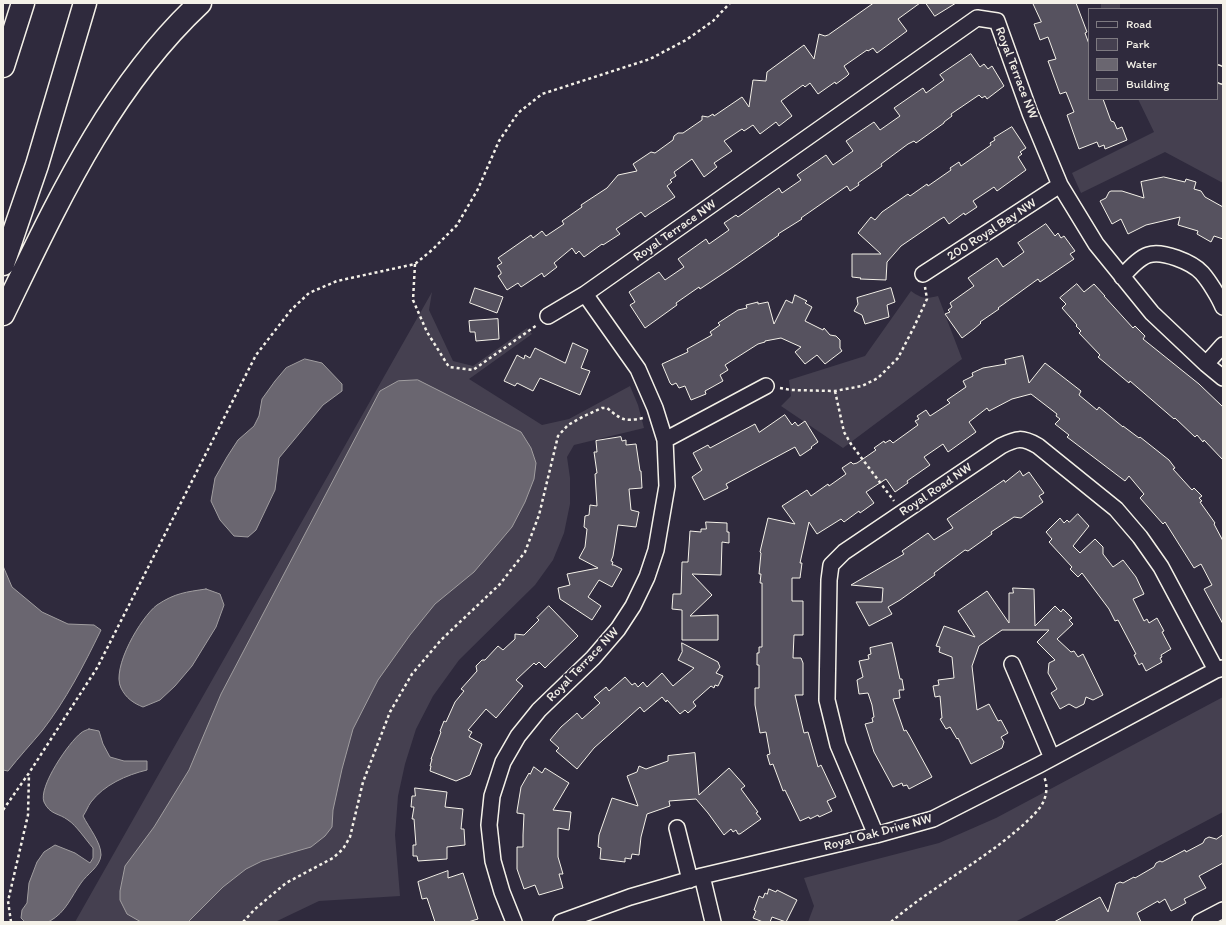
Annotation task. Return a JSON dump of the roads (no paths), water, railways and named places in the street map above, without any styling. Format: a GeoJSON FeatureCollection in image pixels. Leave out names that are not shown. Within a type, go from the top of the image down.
{"type":"FeatureCollection","features":[{"type":"Feature","properties":{"kind":"highway"},"geometry":{"type":"LineString","coordinates":[[3,66],[23,3]]}},
{"type":"Feature","properties":{"kind":"highway"},"geometry":{"type":"LineString","coordinates":[[3,264],[37,165],[85,3]]}},
{"type":"Feature","properties":{"kind":"highway"},"geometry":{"type":"LineString","coordinates":[[3,314],[63,192],[83,155],[132,80],[164,41],[200,3]]}},
{"type":"Feature","properties":{"kind":"street","name":"Royal Terrace NW"},"geometry":{"type":"LineString","coordinates":[[514,922],[502,892],[493,861],[490,825],[492,796],[503,762],[518,736],[539,710],[603,647],[618,630],[633,606],[647,577],[656,550],[667,486],[665,440],[655,408],[638,369],[585,294],[977,18],[997,22],[1030,113],[1060,185],[1096,244],[1152,313],[1223,378]]}},
{"type":"Feature","properties":{"kind":"street","name":"200 Royal Bay NW"},"geometry":{"type":"LineString","coordinates":[[923,274],[1060,185]]}},
{"type":"Feature","properties":{"kind":"street"},"geometry":{"type":"LineString","coordinates":[[1122,276],[1132,265],[1147,255],[1162,254],[1185,261],[1201,272],[1223,307]]}},
{"type":"Feature","properties":{"kind":"street"},"geometry":{"type":"LineString","coordinates":[[548,316],[585,294]]}},
{"type":"Feature","properties":{"kind":"street"},"geometry":{"type":"LineString","coordinates":[[1206,364],[1223,345]]}},
{"type":"Feature","properties":{"kind":"street"},"geometry":{"type":"LineString","coordinates":[[665,440],[766,386]]}},
{"type":"Feature","properties":{"kind":"street","name":"Royal Road NW"},"geometry":{"type":"LineString","coordinates":[[876,835],[838,745],[827,700],[829,572],[831,565],[844,552],[1001,446],[1014,440],[1028,440],[1038,446],[1116,509],[1140,537],[1161,567],[1221,667]]}},
{"type":"Feature","properties":{"kind":"street"},"geometry":{"type":"LineString","coordinates":[[1012,664],[1052,758]]}},
{"type":"Feature","properties":{"kind":"street","name":"Royal Oak Drive NW"},"geometry":{"type":"LineString","coordinates":[[562,922],[630,897],[696,878],[876,835],[933,819],[1039,765],[1221,667]]}},
{"type":"Feature","properties":{"kind":"street"},"geometry":{"type":"LineString","coordinates":[[677,828],[713,922]]}},
{"type":"Feature","properties":{"kind":"street"},"geometry":{"type":"LineString","coordinates":[[1200,922],[1223,910]]}},
{"type":"Feature","properties":{"kind":"water"},"geometry":{"type":"Polygon","coordinates":[[[305,359],[322,363],[342,384],[342,391],[323,405],[279,458],[275,490],[256,530],[248,537],[234,536],[220,520],[211,501],[215,478],[238,440],[254,426],[259,416],[262,399],[275,381],[286,368],[305,359]]]}},
{"type":"Feature","properties":{"kind":"water"},"geometry":{"type":"Polygon","coordinates":[[[418,380],[521,432],[531,448],[536,463],[534,479],[525,502],[512,527],[474,572],[435,604],[410,635],[378,680],[353,729],[333,810],[332,827],[325,836],[311,847],[262,861],[246,869],[223,887],[188,922],[141,922],[127,914],[120,900],[120,891],[125,866],[154,827],[189,770],[221,694],[380,391],[398,381],[418,380]]]}},
{"type":"Feature","properties":{"kind":"water"},"geometry":{"type":"Polygon","coordinates":[[[3,566],[12,587],[42,612],[68,624],[94,625],[101,630],[67,695],[42,731],[8,771],[3,770],[3,566]]]}},
{"type":"Feature","properties":{"kind":"water"},"geometry":{"type":"Polygon","coordinates":[[[206,589],[220,594],[224,605],[216,627],[192,666],[175,686],[160,700],[143,707],[133,702],[121,688],[119,679],[120,668],[129,644],[143,620],[157,605],[169,598],[192,591],[206,589]]]}},
{"type":"Feature","properties":{"kind":"water"},"geometry":{"type":"Polygon","coordinates":[[[89,729],[99,731],[103,744],[110,757],[124,761],[147,761],[147,770],[131,775],[109,786],[91,802],[83,816],[99,845],[101,855],[96,867],[81,883],[68,904],[56,917],[45,922],[25,922],[21,918],[22,910],[27,903],[29,883],[37,862],[44,852],[55,845],[75,853],[90,863],[93,858],[93,848],[78,829],[71,822],[49,809],[44,802],[43,795],[50,776],[62,755],[69,745],[82,732],[89,729]]]}}]}
